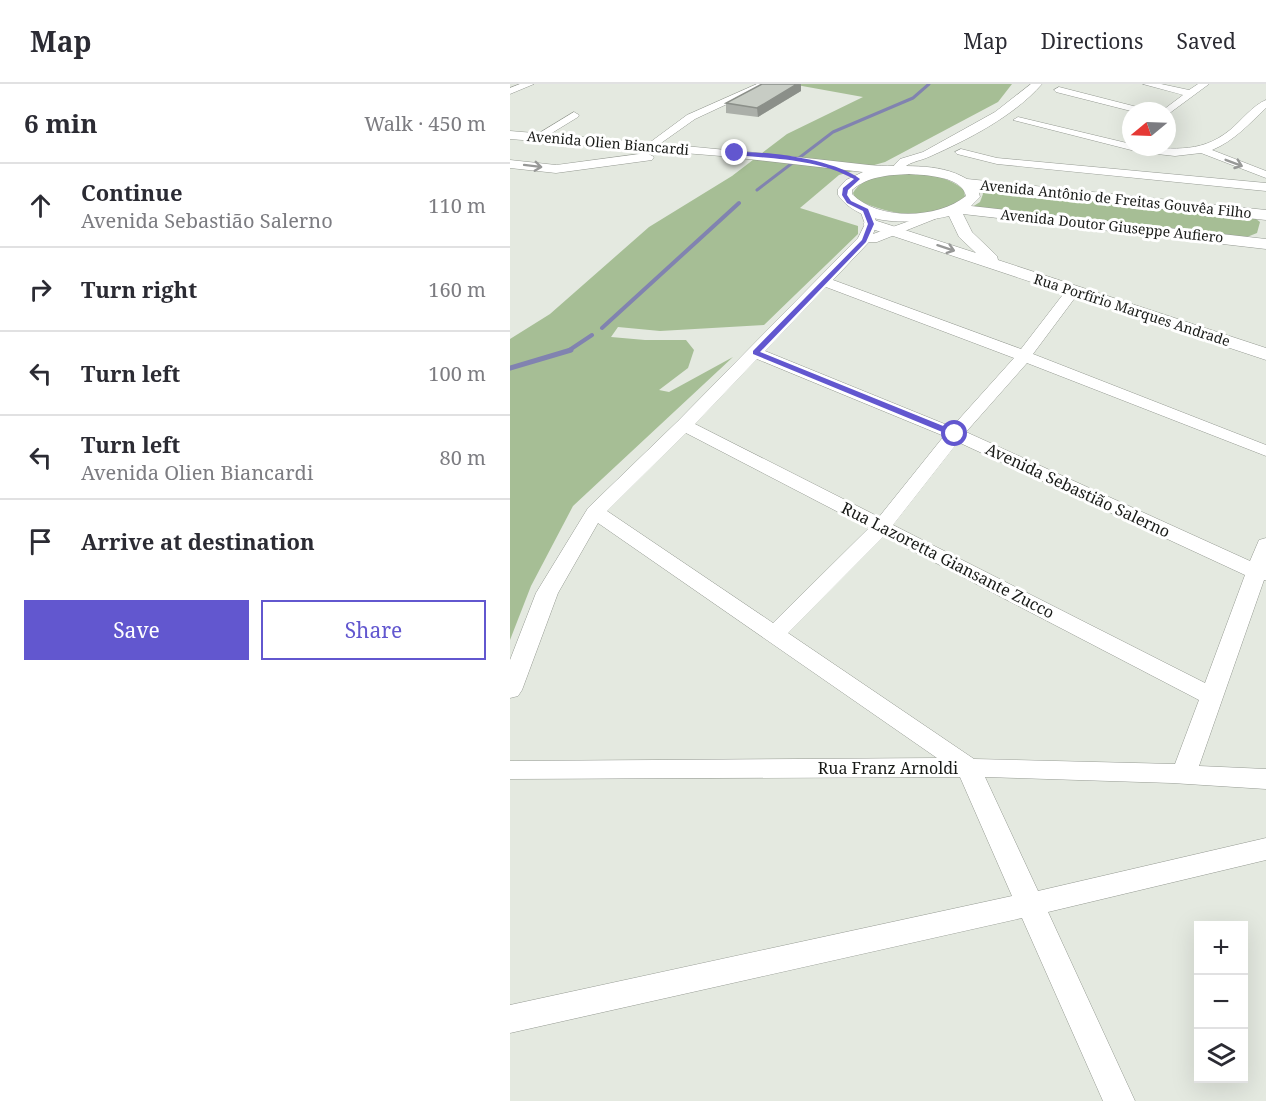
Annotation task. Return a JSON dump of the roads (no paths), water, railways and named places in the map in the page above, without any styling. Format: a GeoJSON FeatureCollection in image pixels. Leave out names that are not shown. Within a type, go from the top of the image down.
{"type":"FeatureCollection","features":[{"type":"Feature","properties":{"kind":"street"},"geometry":{"type":"LineString","coordinates":[[510,91],[529,84]]}},
{"type":"Feature","properties":{"kind":"street"},"geometry":{"type":"LineString","coordinates":[[631,159],[646,154],[650,146],[691,117],[765,84]]}},
{"type":"Feature","properties":{"kind":"street"},"geometry":{"type":"LineString","coordinates":[[510,690],[547,593],[595,512],[756,353],[864,240],[868,217],[849,202],[844,195],[845,189],[858,179],[892,171],[903,162],[922,156],[978,127],[1023,98],[1037,84]]}},
{"type":"Feature","properties":{"kind":"street"},"geometry":{"type":"LineString","coordinates":[[1148,84],[1192,94]]}},
{"type":"Feature","properties":{"kind":"street"},"geometry":{"type":"LineString","coordinates":[[1176,106],[1204,84]]}},
{"type":"Feature","properties":{"kind":"street"},"geometry":{"type":"LineString","coordinates":[[1059,90],[1122,106]]}},
{"type":"Feature","properties":{"kind":"street"},"geometry":{"type":"LineString","coordinates":[[1176,151],[1202,150],[1217,144],[1266,103]]}},
{"type":"Feature","properties":{"kind":"street"},"geometry":{"type":"LineString","coordinates":[[510,150],[543,138],[574,115]]}},
{"type":"Feature","properties":{"kind":"street"},"geometry":{"type":"LineString","coordinates":[[1250,118],[1266,121]]}},
{"type":"Feature","properties":{"kind":"street"},"geometry":{"type":"LineString","coordinates":[[1018,120],[1122,145]]}},
{"type":"Feature","properties":{"kind":"street","name":"Avenida Olien Biancardi"},"geometry":{"type":"LineString","coordinates":[[510,135],[707,151],[892,171]]}},
{"type":"Feature","properties":{"kind":"street"},"geometry":{"type":"LineString","coordinates":[[543,138],[613,161]]}},
{"type":"Feature","properties":{"kind":"street"},"geometry":{"type":"LineString","coordinates":[[1217,144],[1266,163]]}},
{"type":"Feature","properties":{"kind":"street"},"geometry":{"type":"LineString","coordinates":[[1202,150],[1266,175]]}},
{"type":"Feature","properties":{"kind":"street","name":"Avenida Olien Biancardi"},"geometry":{"type":"LineString","coordinates":[[510,164],[556,169],[707,151]]}},
{"type":"Feature","properties":{"kind":"street"},"geometry":{"type":"LineString","coordinates":[[961,152],[997,161],[1266,186]]}},
{"type":"Feature","properties":{"kind":"street"},"geometry":{"type":"LineString","coordinates":[[922,156],[918,162],[924,171]]}},
{"type":"Feature","properties":{"kind":"street","name":"Avenida Olien Biancardi"},"geometry":{"type":"LineString","coordinates":[[816,162],[858,179]]}},
{"type":"Feature","properties":{"kind":"street","name":"Avenida Antônio de Freitas Gouvêa Filho"},"geometry":{"type":"LineString","coordinates":[[892,171],[924,171],[966,183],[1266,215]]}},
{"type":"Feature","properties":{"kind":"street"},"geometry":{"type":"LineString","coordinates":[[856,248],[892,230],[952,211],[968,203],[973,197],[972,190],[966,183]]}},
{"type":"Feature","properties":{"kind":"street","name":"Avenida Doutor Giuseppe Aufiero"},"geometry":{"type":"LineString","coordinates":[[868,217],[952,211],[1261,240]]}},
{"type":"Feature","properties":{"kind":"street","name":"Rua Porfírio Marques Andrade"},"geometry":{"type":"LineString","coordinates":[[952,211],[965,234],[999,265]]}},
{"type":"Feature","properties":{"kind":"street"},"geometry":{"type":"LineString","coordinates":[[1248,213],[1266,225]]}},
{"type":"Feature","properties":{"kind":"street","name":"Rua Porfírio Marques Andrade"},"geometry":{"type":"LineString","coordinates":[[868,217],[892,230],[1266,354]]}},
{"type":"Feature","properties":{"kind":"street"},"geometry":{"type":"LineString","coordinates":[[826,282],[1024,356],[1266,451]]}},
{"type":"Feature","properties":{"kind":"street"},"geometry":{"type":"LineString","coordinates":[[775,634],[882,526],[955,434],[1024,356],[1073,291]]}},
{"type":"Feature","properties":{"kind":"street","name":"Avenida Sebastião Salerno"},"geometry":{"type":"LineString","coordinates":[[756,353],[955,434],[1261,573]]}},
{"type":"Feature","properties":{"kind":"street","name":"Rua Lazoretta Giansante Zucco"},"geometry":{"type":"LineString","coordinates":[[684,425],[1211,696]]}},
{"type":"Feature","properties":{"kind":"street"},"geometry":{"type":"LineString","coordinates":[[595,512],[968,767],[1119,1101]]}},
{"type":"Feature","properties":{"kind":"street"},"geometry":{"type":"LineString","coordinates":[[1184,773],[1211,696],[1261,573],[1266,544]]}},
{"type":"Feature","properties":{"kind":"street","name":"Rua Franz Arnoldi"},"geometry":{"type":"LineString","coordinates":[[510,770],[968,767],[1184,773],[1266,779]]}},
{"type":"Feature","properties":{"kind":"street"},"geometry":{"type":"LineString","coordinates":[[510,1019],[1031,904],[1266,849]]}},
{"type":"Feature","properties":{"kind":"waterway"},"geometry":{"type":"LineString","coordinates":[[757,190],[833,132],[913,98],[929,84]]}},
{"type":"Feature","properties":{"kind":"waterway"},"geometry":{"type":"LineString","coordinates":[[602,328],[739,203]]}},
{"type":"Feature","properties":{"kind":"waterway"},"geometry":{"type":"LineString","coordinates":[[568,351],[592,335]]}},
{"type":"Feature","properties":{"kind":"waterway"},"geometry":{"type":"LineString","coordinates":[[510,368],[568,351]]}}]}
